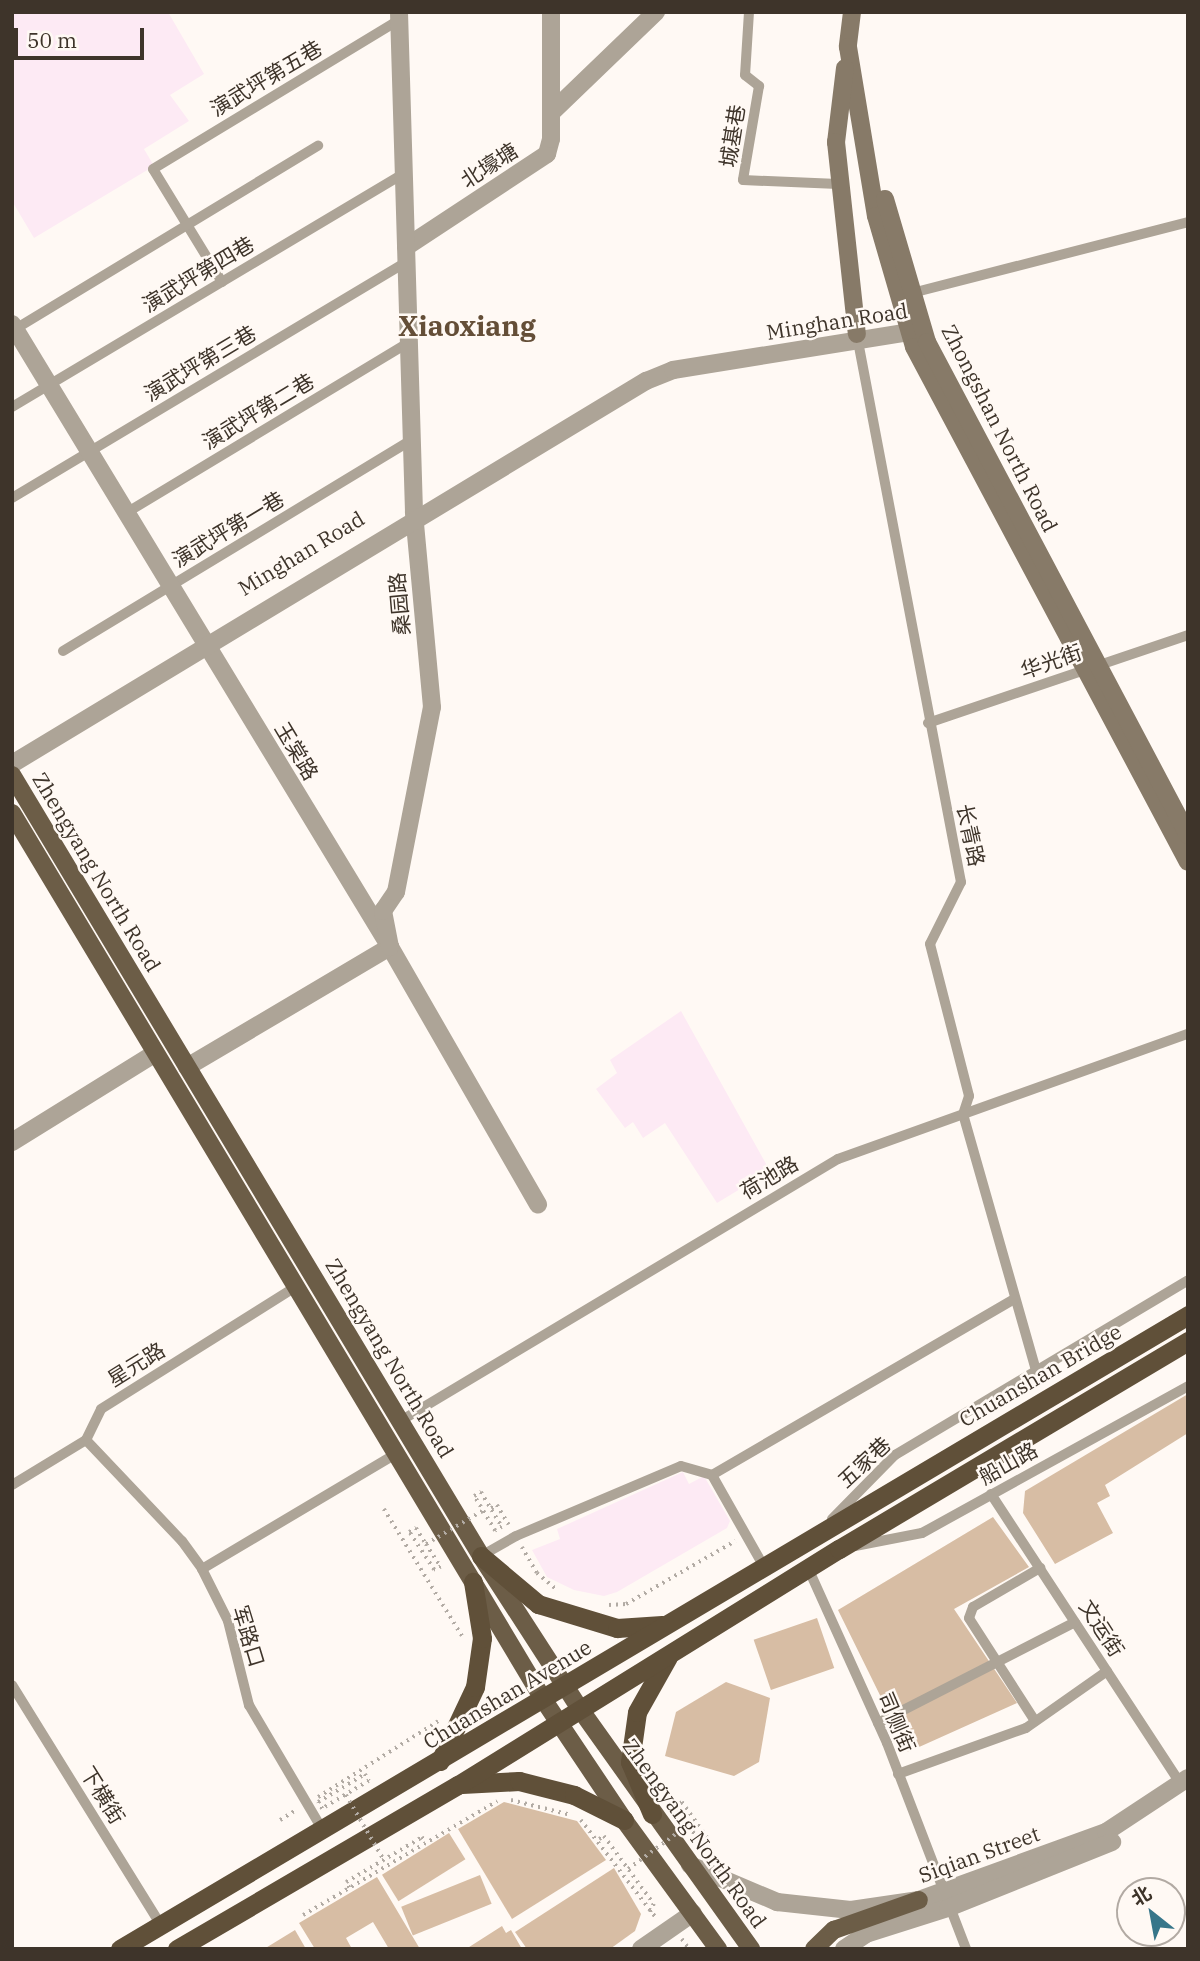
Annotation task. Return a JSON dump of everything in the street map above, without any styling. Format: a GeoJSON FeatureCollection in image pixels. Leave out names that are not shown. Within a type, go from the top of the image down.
{"type":"FeatureCollection","features":[{"type":"Feature","properties":{"kind":"highway","name":"Chuanshan Bridge"},"geometry":{"type":"LineString","coordinates":[[915,1475],[1188,1315]]}},
{"type":"Feature","properties":{"kind":"highway"},"geometry":{"type":"LineString","coordinates":[[177,1949],[458,1785],[839,1549],[1188,1341]]}},
{"type":"Feature","properties":{"kind":"highway","name":"Chuanshan Avenue"},"geometry":{"type":"LineString","coordinates":[[120,1949],[440,1762],[823,1528],[915,1475]]}},
{"type":"Feature","properties":{"kind":"highway"},"geometry":{"type":"LineString","coordinates":[[481,1556],[538,1604],[617,1628],[667,1625]]}},
{"type":"Feature","properties":{"kind":"highway"},"geometry":{"type":"LineString","coordinates":[[440,1762],[475,1686],[482,1638],[472,1582]]}},
{"type":"Feature","properties":{"kind":"highway"},"geometry":{"type":"LineString","coordinates":[[652,1814],[629,1762],[636,1712],[670,1654]]}},
{"type":"Feature","properties":{"kind":"highway"},"geometry":{"type":"LineString","coordinates":[[458,1785],[519,1781],[575,1795],[624,1820]]}},
{"type":"Feature","properties":{"kind":"main road","name":"Zhongshan North Road"},"geometry":{"type":"LineString","coordinates":[[852,12],[836,142],[838,184],[857,338]]}},
{"type":"Feature","properties":{"kind":"main road","name":"Zhongshan North Road"},"geometry":{"type":"LineString","coordinates":[[862,12],[859,46],[888,214],[912,293],[913,330]]}},
{"type":"Feature","properties":{"kind":"main road","name":"Zhongshan North Road"},"geometry":{"type":"LineString","coordinates":[[848,47],[876,215],[913,330],[1092,667],[1188,862]]}},
{"type":"Feature","properties":{"kind":"main road","name":"Zhongshan North Road"},"geometry":{"type":"LineString","coordinates":[[1092,667],[1188,835]]}},
{"type":"Feature","properties":{"kind":"main road","name":"Zhengyang North Road"},"geometry":{"type":"LineString","coordinates":[[12,775],[402,1420],[481,1556],[652,1814],[751,1949]]}},
{"type":"Feature","properties":{"kind":"main road","name":"Zhengyang North Road"},"geometry":{"type":"LineString","coordinates":[[12,813],[153,1054],[543,1699],[624,1820],[718,1949]]}},
{"type":"Feature","properties":{"kind":"main road"},"geometry":{"type":"LineString","coordinates":[[814,1949],[834,1930],[919,1900]]}},
{"type":"Feature","properties":{"kind":"street"},"geometry":{"type":"LineString","coordinates":[[551,113],[656,12]]}},
{"type":"Feature","properties":{"kind":"street","name":"北壕塘"},"geometry":{"type":"LineString","coordinates":[[407,254],[547,154],[551,113],[552,13]]}},
{"type":"Feature","properties":{"kind":"street","name":"桑园路"},"geometry":{"type":"LineString","coordinates":[[390,947],[383,911],[396,892],[432,707],[414,516],[399,16]]}},
{"type":"Feature","properties":{"kind":"street","name":"玉棠路"},"geometry":{"type":"LineString","coordinates":[[13,328],[390,947],[538,1204]]}},
{"type":"Feature","properties":{"kind":"street","name":"Minghan Road"},"geometry":{"type":"LineString","coordinates":[[12,764],[641,374],[671,361],[913,330]]}},
{"type":"Feature","properties":{"kind":"street","name":"Minghan Road"},"geometry":{"type":"LineString","coordinates":[[12,753],[205,643]]}},
{"type":"Feature","properties":{"kind":"street"},"geometry":{"type":"LineString","coordinates":[[187,1067],[390,947]]}},
{"type":"Feature","properties":{"kind":"street"},"geometry":{"type":"LineString","coordinates":[[12,1142],[153,1054]]}},
{"type":"Feature","properties":{"kind":"street","name":"Siqian Street"},"geometry":{"type":"LineString","coordinates":[[844,1949],[866,1934],[1106,1832],[1186,1789]]}},
{"type":"Feature","properties":{"kind":"street","name":"Siqian Street"},"geometry":{"type":"LineString","coordinates":[[690,1865],[788,1904],[851,1910],[919,1900],[945,1901]]}},
{"type":"Feature","properties":{"kind":"street"},"geometry":{"type":"LineString","coordinates":[[641,1949],[693,1913]]}},
{"type":"Feature","properties":{"kind":"lane","name":"城基巷"},"geometry":{"type":"LineString","coordinates":[[749,12],[745,75],[759,86],[743,180],[838,184]]}},
{"type":"Feature","properties":{"kind":"lane","name":"演武坪第五巷"},"geometry":{"type":"LineString","coordinates":[[187,225],[153,169],[399,16]]}},
{"type":"Feature","properties":{"kind":"lane"},"geometry":{"type":"LineString","coordinates":[[13,328],[318,146]]}},
{"type":"Feature","properties":{"kind":"lane","name":"演武坪第四巷"},"geometry":{"type":"LineString","coordinates":[[12,407],[404,173]]}},
{"type":"Feature","properties":{"kind":"lane"},"geometry":{"type":"LineString","coordinates":[[912,293],[1188,222]]}},
{"type":"Feature","properties":{"kind":"lane"},"geometry":{"type":"LineString","coordinates":[[187,225],[222,282]]}},
{"type":"Feature","properties":{"kind":"lane","name":"演武坪第三巷"},"geometry":{"type":"LineString","coordinates":[[12,498],[407,254]]}},
{"type":"Feature","properties":{"kind":"lane","name":"长青路"},"geometry":{"type":"LineString","coordinates":[[857,338],[928,723],[961,882],[930,944],[969,1096],[963,1114],[1035,1371]]}},
{"type":"Feature","properties":{"kind":"lane","name":"演武坪第二巷"},"geometry":{"type":"LineString","coordinates":[[125,513],[410,342]]}},
{"type":"Feature","properties":{"kind":"lane","name":"演武坪第一巷"},"geometry":{"type":"LineString","coordinates":[[63,651],[413,439]]}},
{"type":"Feature","properties":{"kind":"lane","name":"华光街"},"geometry":{"type":"LineString","coordinates":[[928,723],[1188,635]]}},
{"type":"Feature","properties":{"kind":"lane","name":"荷池路"},"geometry":{"type":"LineString","coordinates":[[402,1420],[838,1159],[1188,1034]]}},
{"type":"Feature","properties":{"kind":"lane","name":"五家巷"},"geometry":{"type":"LineString","coordinates":[[823,1528],[895,1455],[1188,1280]]}},
{"type":"Feature","properties":{"kind":"lane","name":"星元路"},"geometry":{"type":"LineString","coordinates":[[86,1440],[101,1409],[294,1288]]}},
{"type":"Feature","properties":{"kind":"lane"},"geometry":{"type":"LineString","coordinates":[[712,1475],[1015,1299]]}},
{"type":"Feature","properties":{"kind":"lane","name":"船山路"},"geometry":{"type":"LineString","coordinates":[[839,1549],[922,1533],[1188,1386]]}},
{"type":"Feature","properties":{"kind":"lane"},"geometry":{"type":"LineString","coordinates":[[12,1485],[86,1440]]}},
{"type":"Feature","properties":{"kind":"lane","name":"军路口"},"geometry":{"type":"LineString","coordinates":[[86,1440],[183,1541],[202,1569],[228,1621],[249,1705],[322,1829]]}},
{"type":"Feature","properties":{"kind":"lane"},"geometry":{"type":"LineString","coordinates":[[202,1569],[394,1455]]}},
{"type":"Feature","properties":{"kind":"lane"},"geometry":{"type":"LineString","coordinates":[[481,1556],[516,1536],[681,1466],[712,1475],[763,1565]]}},
{"type":"Feature","properties":{"kind":"lane","name":"文运街"},"geometry":{"type":"LineString","coordinates":[[991,1494],[1186,1789]]}},
{"type":"Feature","properties":{"kind":"lane","name":"司侧街"},"geometry":{"type":"LineString","coordinates":[[808,1568],[878,1723],[945,1901],[966,1949]]}},
{"type":"Feature","properties":{"kind":"lane"},"geometry":{"type":"LineString","coordinates":[[1035,1721],[969,1618],[973,1607],[1040,1568]]}},
{"type":"Feature","properties":{"kind":"lane"},"geometry":{"type":"LineString","coordinates":[[878,1723],[1075,1622]]}},
{"type":"Feature","properties":{"kind":"lane"},"geometry":{"type":"LineString","coordinates":[[898,1774],[1035,1721],[1107,1671]]}},
{"type":"Feature","properties":{"kind":"lane","name":"下横街"},"geometry":{"type":"LineString","coordinates":[[12,1685],[161,1925]]}},
{"type":"Feature","properties":{"kind":"path"},"geometry":{"type":"LineString","coordinates":[[481,1492],[502,1527],[495,1531],[482,1511],[474,1496],[481,1492]]}},
{"type":"Feature","properties":{"kind":"path"},"geometry":{"type":"LineString","coordinates":[[490,1506],[497,1505],[542,1579],[568,1596]]}},
{"type":"Feature","properties":{"kind":"path"},"geometry":{"type":"LineString","coordinates":[[384,1509],[464,1646]]}},
{"type":"Feature","properties":{"kind":"path"},"geometry":{"type":"LineString","coordinates":[[426,1544],[482,1511]]}},
{"type":"Feature","properties":{"kind":"path"},"geometry":{"type":"LineString","coordinates":[[416,1528],[426,1544],[441,1567],[434,1570],[409,1532],[416,1528]]}},
{"type":"Feature","properties":{"kind":"path"},"geometry":{"type":"LineString","coordinates":[[596,1604],[626,1604],[745,1534]]}},
{"type":"Feature","properties":{"kind":"path"},"geometry":{"type":"LineString","coordinates":[[412,1554],[420,1550]]}},
{"type":"Feature","properties":{"kind":"path"},"geometry":{"type":"LineString","coordinates":[[280,1820],[421,1735],[444,1712]]}},
{"type":"Feature","properties":{"kind":"path"},"geometry":{"type":"LineString","coordinates":[[365,1774],[369,1781],[322,1809],[318,1802],[341,1785],[365,1774]]}},
{"type":"Feature","properties":{"kind":"path"},"geometry":{"type":"LineString","coordinates":[[345,1795],[384,1860]]}},
{"type":"Feature","properties":{"kind":"path"},"geometry":{"type":"LineString","coordinates":[[303,1915],[501,1798],[579,1817],[599,1839],[649,1913],[670,1929],[689,1949]]}},
{"type":"Feature","properties":{"kind":"path"},"geometry":{"type":"LineString","coordinates":[[682,1802],[695,1821],[709,1840],[702,1845],[675,1808],[682,1802]]}},
{"type":"Feature","properties":{"kind":"path"},"geometry":{"type":"LineString","coordinates":[[628,1869],[695,1821]]}},
{"type":"Feature","properties":{"kind":"path"},"geometry":{"type":"LineString","coordinates":[[599,1839],[604,1836],[653,1904],[649,1913]]}},
{"type":"Feature","properties":{"kind":"path"},"geometry":{"type":"LineString","coordinates":[[349,1888],[346,1882],[416,1840],[422,1837],[426,1842]]}},
{"type":"Feature","properties":{"kind":"shaded area"},"geometry":{"type":"Polygon","coordinates":[[[12,12],[168,12],[204,74],[170,95],[189,121],[144,149],[154,166],[34,238],[12,201],[12,12]]]}},
{"type":"Feature","properties":{"kind":"shaded area"},"geometry":{"type":"Polygon","coordinates":[[[681,1011],[770,1171],[717,1203],[665,1123],[643,1138],[633,1122],[625,1128],[596,1089],[617,1073],[610,1060],[681,1011]]]}},
{"type":"Feature","properties":{"kind":"shaded area"},"geometry":{"type":"Polygon","coordinates":[[[683,1472],[689,1484],[704,1476],[730,1521],[727,1528],[617,1592],[604,1596],[574,1590],[547,1577],[532,1550],[560,1539],[557,1529],[683,1472]]]}},
{"type":"Feature","properties":{"kind":"building"},"geometry":{"type":"Polygon","coordinates":[[[1188,1394],[1188,1433],[1105,1485],[1110,1496],[1097,1503],[1113,1533],[1055,1564],[1023,1513],[1025,1491],[1188,1394]]]}},
{"type":"Feature","properties":{"kind":"building"},"geometry":{"type":"Polygon","coordinates":[[[993,1517],[1029,1567],[954,1609],[1017,1703],[908,1752],[838,1610],[993,1517]]]}},
{"type":"Feature","properties":{"kind":"building"},"geometry":{"type":"Polygon","coordinates":[[[817,1618],[834,1668],[771,1690],[754,1640],[817,1618]]]}},
{"type":"Feature","properties":{"kind":"building"},"geometry":{"type":"Polygon","coordinates":[[[726,1682],[770,1698],[759,1762],[734,1776],[665,1756],[676,1712],[726,1682]]]}},
{"type":"Feature","properties":{"kind":"building"},"geometry":{"type":"Polygon","coordinates":[[[504,1802],[577,1821],[606,1860],[512,1919],[458,1829],[504,1802]]]}},
{"type":"Feature","properties":{"kind":"building"},"geometry":{"type":"Polygon","coordinates":[[[449,1833],[465,1859],[398,1901],[382,1875],[449,1833]]]}},
{"type":"Feature","properties":{"kind":"building"},"geometry":{"type":"Polygon","coordinates":[[[614,1868],[641,1914],[635,1931],[610,1949],[527,1949],[515,1932],[614,1868]]]}},
{"type":"Feature","properties":{"kind":"building"},"geometry":{"type":"Polygon","coordinates":[[[480,1875],[492,1904],[413,1936],[401,1907],[480,1875]]]}},
{"type":"Feature","properties":{"kind":"building"},"geometry":{"type":"Polygon","coordinates":[[[377,1877],[420,1949],[389,1949],[373,1922],[346,1938],[352,1949],[315,1949],[299,1923],[377,1877]]]}},
{"type":"Feature","properties":{"kind":"building"},"geometry":{"type":"Polygon","coordinates":[[[502,1926],[506,1933],[511,1930],[522,1949],[466,1949],[502,1926]]]}},
{"type":"Feature","properties":{"kind":"building"},"geometry":{"type":"Polygon","coordinates":[[[295,1930],[306,1949],[264,1949],[295,1930]]]}},
{"type":"Feature","properties":{"kind":"district","name":"Xiaoxiang"},"geometry":{"type":"Point","coordinates":[467,326]}}]}
